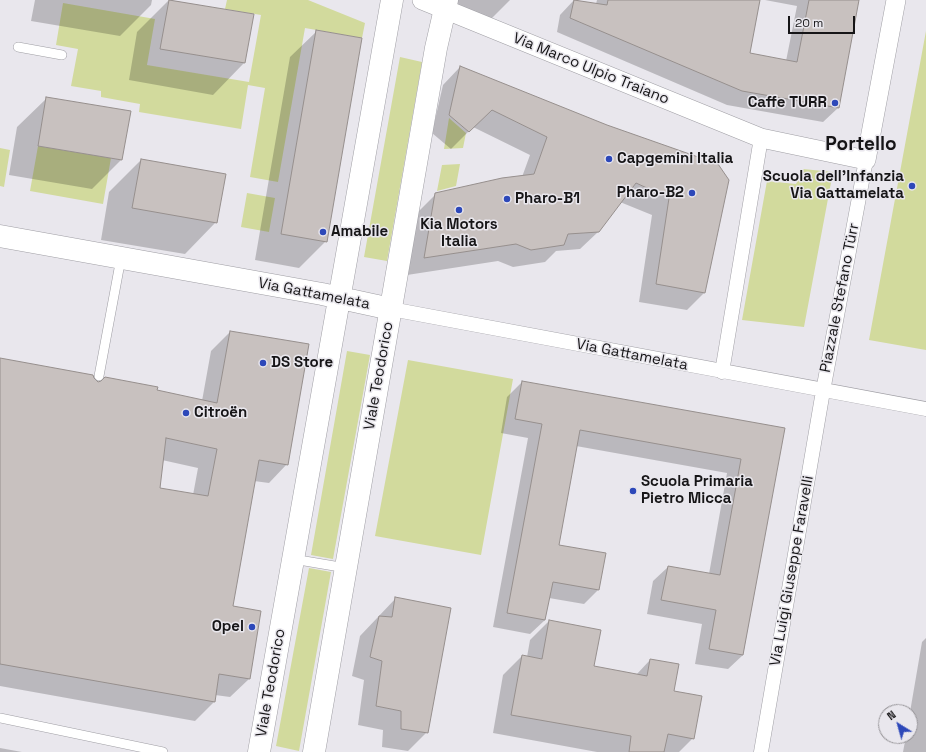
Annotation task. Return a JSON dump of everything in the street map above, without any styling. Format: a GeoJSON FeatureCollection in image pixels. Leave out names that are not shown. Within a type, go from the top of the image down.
{"type":"FeatureCollection","features":[{"type":"Feature","properties":{"kind":"street","name":"Viale Teodorico"},"geometry":{"type":"LineString","coordinates":[[259,752],[338,298],[392,0]]}},
{"type":"Feature","properties":{"kind":"street","name":"Via Marco Ulpio Traiano"},"geometry":{"type":"LineString","coordinates":[[422,0],[446,5],[761,138]]}},
{"type":"Feature","properties":{"kind":"street"},"geometry":{"type":"LineString","coordinates":[[722,372],[761,138],[866,160],[896,0]]}},
{"type":"Feature","properties":{"kind":"street","name":"Viale Teodorico"},"geometry":{"type":"LineString","coordinates":[[314,752],[391,309],[446,5]]}},
{"type":"Feature","properties":{"kind":"street","name":"Piazzale Stefano Türr"},"geometry":{"type":"LineString","coordinates":[[722,372],[823,391],[866,160]]}},
{"type":"Feature","properties":{"kind":"street","name":"Via Gattamelata"},"geometry":{"type":"LineString","coordinates":[[0,236],[338,298],[722,372]]}},
{"type":"Feature","properties":{"kind":"street"},"geometry":{"type":"LineString","coordinates":[[823,391],[926,409]]}},
{"type":"Feature","properties":{"kind":"street","name":"Via Luigi Giuseppe Faravelli"},"geometry":{"type":"LineString","coordinates":[[761,752],[823,391]]}},
{"type":"Feature","properties":{"kind":"lane"},"geometry":{"type":"LineString","coordinates":[[18,46],[62,55]]}},
{"type":"Feature","properties":{"kind":"lane"},"geometry":{"type":"LineString","coordinates":[[99,376],[121,258]]}},
{"type":"Feature","properties":{"kind":"lane"},"geometry":{"type":"LineString","coordinates":[[293,559],[346,568]]}},
{"type":"Feature","properties":{"kind":"lane"},"geometry":{"type":"LineString","coordinates":[[0,718],[163,752]]}},
{"type":"Feature","properties":{"kind":"green space"},"geometry":{"type":"Polygon","coordinates":[[[227,0],[308,0],[365,23],[362,38],[305,28],[278,182],[250,177],[265,88],[248,85],[241,129],[139,112],[140,104],[101,97],[101,91],[71,86],[78,49],[56,45],[63,3],[155,19],[147,65],[249,82],[261,15],[225,9],[227,0]]]}},
{"type":"Feature","properties":{"kind":"green space","name":"Scuola dell'Infanzia Via Gattamelata"},"geometry":{"type":"Polygon","coordinates":[[[926,31],[926,350],[869,340],[926,31]]]}},
{"type":"Feature","properties":{"kind":"green space"},"geometry":{"type":"Polygon","coordinates":[[[400,57],[422,62],[387,261],[364,257],[400,57]]]}},
{"type":"Feature","properties":{"kind":"green space"},"geometry":{"type":"Polygon","coordinates":[[[449,118],[466,133],[463,148],[444,149],[449,118]]]}},
{"type":"Feature","properties":{"kind":"green space"},"geometry":{"type":"Polygon","coordinates":[[[38,146],[111,158],[103,204],[30,191],[38,146]]]}},
{"type":"Feature","properties":{"kind":"green space"},"geometry":{"type":"Polygon","coordinates":[[[0,148],[10,150],[4,187],[0,186],[0,148]]]}},
{"type":"Feature","properties":{"kind":"green space"},"geometry":{"type":"Polygon","coordinates":[[[460,164],[456,186],[437,191],[442,165],[460,164]]]}},
{"type":"Feature","properties":{"kind":"green space"},"geometry":{"type":"Polygon","coordinates":[[[803,169],[833,172],[804,327],[742,320],[767,181],[796,184],[803,169]]]}},
{"type":"Feature","properties":{"kind":"green space"},"geometry":{"type":"Polygon","coordinates":[[[247,193],[275,198],[269,232],[241,227],[247,193]]]}},
{"type":"Feature","properties":{"kind":"green space"},"geometry":{"type":"Polygon","coordinates":[[[347,351],[370,355],[333,559],[311,555],[347,351]]]}},
{"type":"Feature","properties":{"kind":"green space"},"geometry":{"type":"Polygon","coordinates":[[[408,360],[513,379],[481,555],[375,536],[408,360]]]}},
{"type":"Feature","properties":{"kind":"green space"},"geometry":{"type":"Polygon","coordinates":[[[309,568],[331,572],[299,751],[276,746],[309,568]]]}},
{"type":"Feature","properties":{"kind":"building"},"geometry":{"type":"Polygon","coordinates":[[[169,0],[254,14],[245,63],[160,49],[169,0]]]}},
{"type":"Feature","properties":{"kind":"building"},"geometry":{"type":"Polygon","coordinates":[[[574,0],[607,5],[608,0],[760,0],[750,53],[797,62],[809,0],[859,0],[839,108],[742,91],[570,18],[574,0]]]}},
{"type":"Feature","properties":{"kind":"building"},"geometry":{"type":"Polygon","coordinates":[[[316,30],[362,38],[327,242],[281,234],[316,30]]]}},
{"type":"Feature","properties":{"kind":"building"},"geometry":{"type":"Polygon","coordinates":[[[460,66],[607,125],[718,164],[729,180],[705,293],[656,284],[669,198],[636,183],[599,232],[568,234],[564,245],[531,250],[516,244],[424,258],[435,193],[502,178],[534,174],[547,137],[492,110],[469,132],[449,115],[460,66]]]}},
{"type":"Feature","properties":{"kind":"building"},"geometry":{"type":"Polygon","coordinates":[[[46,97],[131,111],[122,160],[38,146],[46,97]]]}},
{"type":"Feature","properties":{"kind":"building"},"geometry":{"type":"Polygon","coordinates":[[[141,159],[226,174],[217,223],[132,208],[141,159]]]}},
{"type":"Feature","properties":{"kind":"building"},"geometry":{"type":"Polygon","coordinates":[[[230,331],[309,344],[288,465],[259,460],[233,606],[261,611],[250,679],[219,674],[215,702],[0,664],[0,358],[93,375],[98,382],[105,377],[158,387],[157,390],[217,403],[230,331]],[[166,438],[160,488],[208,496],[217,449],[166,438]]]}},
{"type":"Feature","properties":{"kind":"building"},"geometry":{"type":"Polygon","coordinates":[[[522,381],[785,428],[743,655],[709,649],[716,610],[661,600],[668,566],[720,575],[741,459],[580,430],[559,545],[606,553],[599,590],[553,582],[545,620],[507,613],[542,424],[515,419],[522,381]]]}},
{"type":"Feature","properties":{"kind":"building"},"geometry":{"type":"Polygon","coordinates":[[[395,597],[451,608],[428,733],[401,729],[401,711],[376,706],[382,661],[370,657],[379,616],[392,617],[395,597]]]}},
{"type":"Feature","properties":{"kind":"building"},"geometry":{"type":"Polygon","coordinates":[[[549,620],[601,630],[594,666],[647,676],[650,659],[679,664],[674,691],[702,696],[694,739],[668,734],[664,752],[629,752],[631,736],[511,715],[522,655],[542,659],[549,620]]]}},
{"type":"Feature","properties":{"kind":"place","name":"Caffe TURR"},"geometry":{"type":"Point","coordinates":[835,103]}},
{"type":"Feature","properties":{"kind":"place","name":"Capgemini Italia"},"geometry":{"type":"Point","coordinates":[609,159]}},
{"type":"Feature","properties":{"kind":"place","name":"Scuola dell'Infanzia Via Gattamelata"},"geometry":{"type":"Point","coordinates":[912,186]}},
{"type":"Feature","properties":{"kind":"place","name":"Pharo-B2"},"geometry":{"type":"Point","coordinates":[692,193]}},
{"type":"Feature","properties":{"kind":"place","name":"Pharo-B1"},"geometry":{"type":"Point","coordinates":[507,199]}},
{"type":"Feature","properties":{"kind":"place","name":"Kia Motors Italia"},"geometry":{"type":"Point","coordinates":[459,210]}},
{"type":"Feature","properties":{"kind":"place","name":"Amabile"},"geometry":{"type":"Point","coordinates":[323,232]}},
{"type":"Feature","properties":{"kind":"place","name":"DS Store"},"geometry":{"type":"Point","coordinates":[263,363]}},
{"type":"Feature","properties":{"kind":"place","name":"Citroën"},"geometry":{"type":"Point","coordinates":[186,413]}},
{"type":"Feature","properties":{"kind":"place","name":"Scuola Primaria Pietro Micca"},"geometry":{"type":"Point","coordinates":[633,491]}},
{"type":"Feature","properties":{"kind":"place","name":"Opel"},"geometry":{"type":"Point","coordinates":[252,627]}},
{"type":"Feature","properties":{"kind":"district","name":"Portello"},"geometry":{"type":"Point","coordinates":[861,145]}}]}
